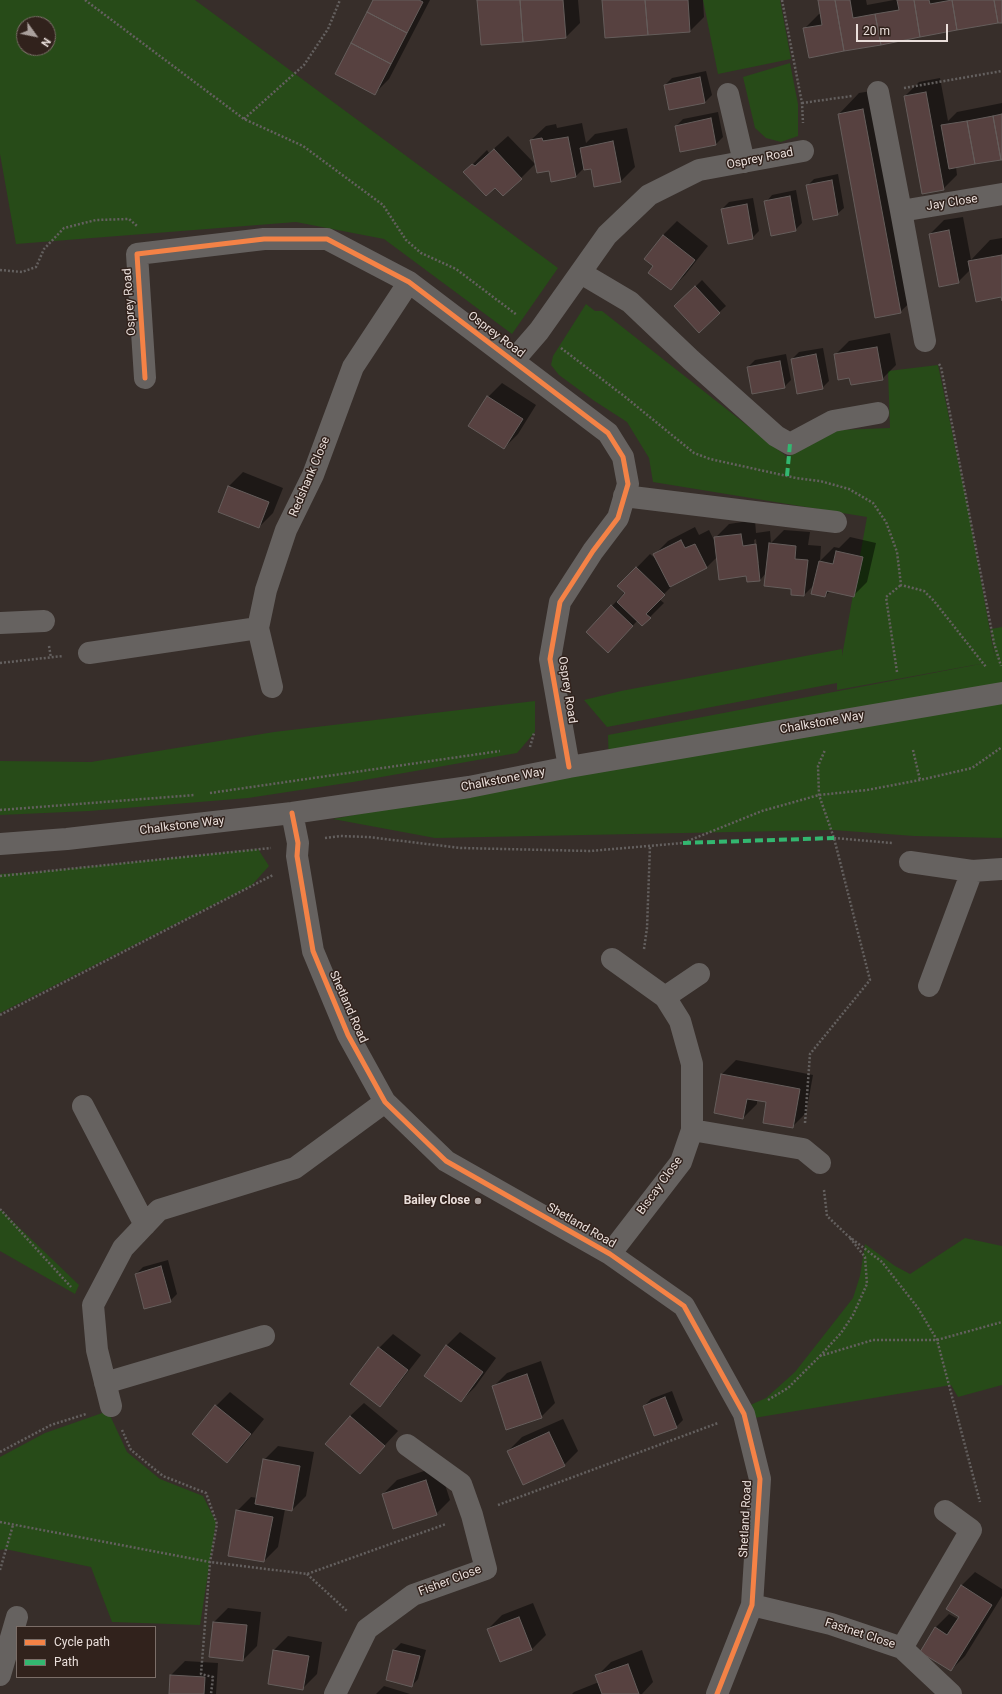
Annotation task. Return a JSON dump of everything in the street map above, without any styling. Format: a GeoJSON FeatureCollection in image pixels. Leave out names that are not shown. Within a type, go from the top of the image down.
{"type":"FeatureCollection","features":[{"type":"Feature","properties":{"kind":"street"},"geometry":{"type":"LineString","coordinates":[[878,92],[925,341]]}},
{"type":"Feature","properties":{"kind":"street"},"geometry":{"type":"LineString","coordinates":[[728,94],[744,162]]}},
{"type":"Feature","properties":{"kind":"street","name":"Osprey Road"},"geometry":{"type":"LineString","coordinates":[[513,361],[539,331],[607,235],[650,195],[699,170],[804,150]]}},
{"type":"Feature","properties":{"kind":"street","name":"Jay Close"},"geometry":{"type":"LineString","coordinates":[[901,211],[1002,194]]}},
{"type":"Feature","properties":{"kind":"street","name":"Osprey Road"},"geometry":{"type":"LineString","coordinates":[[144,378],[137,254],[264,239],[327,239],[409,282],[608,433],[623,457],[628,484],[618,518],[593,551],[560,602],[550,659],[569,767]]}},
{"type":"Feature","properties":{"kind":"street"},"geometry":{"type":"LineString","coordinates":[[581,273],[630,302],[691,360],[776,436],[790,444],[833,422],[878,413]]}},
{"type":"Feature","properties":{"kind":"street","name":"Redshank Close"},"geometry":{"type":"LineString","coordinates":[[272,687],[258,628],[266,590],[286,530],[313,475],[353,367],[409,282]]}},
{"type":"Feature","properties":{"kind":"street"},"geometry":{"type":"LineString","coordinates":[[624,496],[836,522]]}},
{"type":"Feature","properties":{"kind":"street"},"geometry":{"type":"LineString","coordinates":[[0,623],[44,621]]}},
{"type":"Feature","properties":{"kind":"street"},"geometry":{"type":"LineString","coordinates":[[89,653],[258,628]]}},
{"type":"Feature","properties":{"kind":"street","name":"Chalkstone Way"},"geometry":{"type":"LineString","coordinates":[[0,844],[67,840],[292,813],[469,788],[569,767],[1002,693]]}},
{"type":"Feature","properties":{"kind":"street","name":"Shetland Road"},"geometry":{"type":"LineString","coordinates":[[292,813],[298,843],[297,856],[313,951],[348,1036],[385,1102],[446,1161],[610,1254],[684,1306],[744,1414],[760,1479],[752,1605],[717,1694]]}},
{"type":"Feature","properties":{"kind":"street"},"geometry":{"type":"LineString","coordinates":[[910,862],[972,872],[1002,869]]}},
{"type":"Feature","properties":{"kind":"street"},"geometry":{"type":"LineString","coordinates":[[929,986],[972,872]]}},
{"type":"Feature","properties":{"kind":"street","name":"Biscay Close"},"geometry":{"type":"LineString","coordinates":[[610,1254],[681,1162],[692,1130],[692,1064],[680,1021],[665,997],[612,960]]}},
{"type":"Feature","properties":{"kind":"street"},"geometry":{"type":"LineString","coordinates":[[665,997],[699,974]]}},
{"type":"Feature","properties":{"kind":"street"},"geometry":{"type":"LineString","coordinates":[[111,1406],[97,1350],[93,1304],[123,1248],[159,1210],[295,1168],[385,1102]]}},
{"type":"Feature","properties":{"kind":"street"},"geometry":{"type":"LineString","coordinates":[[83,1106],[145,1225]]}},
{"type":"Feature","properties":{"kind":"street"},"geometry":{"type":"LineString","coordinates":[[692,1130],[803,1149],[820,1163]]}},
{"type":"Feature","properties":{"kind":"street"},"geometry":{"type":"LineString","coordinates":[[105,1382],[264,1336]]}},
{"type":"Feature","properties":{"kind":"street","name":"Fisher Close"},"geometry":{"type":"LineString","coordinates":[[335,1694],[367,1629],[413,1595],[486,1569],[472,1515],[461,1484],[407,1445]]}},
{"type":"Feature","properties":{"kind":"street"},"geometry":{"type":"LineString","coordinates":[[902,1648],[970,1530],[945,1511]]}},
{"type":"Feature","properties":{"kind":"street","name":"Fastnet Close"},"geometry":{"type":"LineString","coordinates":[[752,1605],[831,1624],[902,1648],[951,1694]]}},
{"type":"Feature","properties":{"kind":"street"},"geometry":{"type":"LineString","coordinates":[[0,1675],[18,1617]]}},
{"type":"Feature","properties":{"kind":"path"},"geometry":{"type":"LineString","coordinates":[[244,120],[304,66],[328,29],[340,0]]}},
{"type":"Feature","properties":{"kind":"path"},"geometry":{"type":"LineString","coordinates":[[782,0],[802,103],[804,150]]}},
{"type":"Feature","properties":{"kind":"path"},"geometry":{"type":"LineString","coordinates":[[0,270],[22,272],[36,267],[44,249],[64,228],[96,220],[129,220],[162,250]]}},
{"type":"Feature","properties":{"kind":"path"},"geometry":{"type":"LineString","coordinates":[[925,341],[941,367],[994,643],[1001,669]]}},
{"type":"Feature","properties":{"kind":"path"},"geometry":{"type":"LineString","coordinates":[[897,672],[886,597],[901,585]]}},
{"type":"Feature","properties":{"kind":"path"},"geometry":{"type":"LineString","coordinates":[[0,663],[89,653]]}},
{"type":"Feature","properties":{"kind":"path"},"geometry":{"type":"LineString","coordinates":[[524,748],[531,746],[538,714],[560,710]]}},
{"type":"Feature","properties":{"kind":"path"},"geometry":{"type":"LineString","coordinates":[[803,1149],[810,1054],[870,980],[834,838],[819,795],[818,766],[828,743],[823,723]]}},
{"type":"Feature","properties":{"kind":"path"},"geometry":{"type":"LineString","coordinates":[[0,876],[261,850],[340,836],[460,848],[590,851],[682,843],[762,811],[819,795],[867,790],[972,768],[1002,747]]}},
{"type":"Feature","properties":{"kind":"path"},"geometry":{"type":"LineString","coordinates":[[209,793],[508,750]]}},
{"type":"Feature","properties":{"kind":"path"},"geometry":{"type":"LineString","coordinates":[[913,750],[920,780]]}},
{"type":"Feature","properties":{"kind":"path"},"geometry":{"type":"LineString","coordinates":[[0,810],[201,794]]}},
{"type":"Feature","properties":{"kind":"path"},"geometry":{"type":"LineString","coordinates":[[639,979],[647,928],[650,846]]}},
{"type":"Feature","properties":{"kind":"path"},"geometry":{"type":"LineString","coordinates":[[261,850],[267,854]]}},
{"type":"Feature","properties":{"kind":"path"},"geometry":{"type":"LineString","coordinates":[[0,1015],[276,874]]}},
{"type":"Feature","properties":{"kind":"path"},"geometry":{"type":"LineString","coordinates":[[820,1163],[827,1216],[847,1235],[882,1262],[918,1308],[937,1340],[981,1506],[970,1530]]}},
{"type":"Feature","properties":{"kind":"path"},"geometry":{"type":"LineString","coordinates":[[0,1209],[72,1288],[93,1304]]}},
{"type":"Feature","properties":{"kind":"path"},"geometry":{"type":"LineString","coordinates":[[0,1522],[210,1562],[306,1574],[472,1515],[744,1414],[788,1388],[841,1333],[853,1315],[867,1284],[865,1257],[847,1235]]}},
{"type":"Feature","properties":{"kind":"path"},"geometry":{"type":"LineString","coordinates":[[820,1356],[873,1340],[937,1340],[1002,1322]]}},
{"type":"Feature","properties":{"kind":"path"},"geometry":{"type":"LineString","coordinates":[[0,1452],[51,1425],[111,1406],[131,1450],[163,1476],[206,1493],[217,1524],[210,1562],[201,1674],[213,1677],[211,1694]]}},
{"type":"Feature","properties":{"kind":"path"},"geometry":{"type":"LineString","coordinates":[[0,1570],[13,1525]]}},
{"type":"Feature","properties":{"kind":"path"},"geometry":{"type":"LineString","coordinates":[[306,1574],[367,1629]]}},
{"type":"Feature","properties":{"kind":"green space"},"geometry":{"type":"Polygon","coordinates":[[[0,0],[195,0],[558,268],[512,334],[384,239],[296,222],[16,244],[0,154],[0,0]]]}},
{"type":"Feature","properties":{"kind":"green space"},"geometry":{"type":"Polygon","coordinates":[[[703,0],[780,0],[791,59],[718,74],[703,0]]]}},
{"type":"Feature","properties":{"kind":"green space"},"geometry":{"type":"Polygon","coordinates":[[[790,63],[798,104],[798,136],[781,142],[766,138],[755,128],[743,77],[790,63]]]}},
{"type":"Feature","properties":{"kind":"green space"},"geometry":{"type":"Polygon","coordinates":[[[586,304],[595,311],[602,311],[786,456],[785,458],[839,430],[890,428],[888,371],[938,365],[967,503],[995,659],[991,629],[1002,627],[1002,838],[914,836],[833,830],[435,838],[333,819],[609,766],[608,735],[996,661],[837,690],[837,683],[607,727],[584,700],[621,691],[842,649],[842,656],[867,517],[653,482],[649,458],[627,422],[593,400],[559,375],[551,365],[553,356],[586,304]]]}},
{"type":"Feature","properties":{"kind":"green space"},"geometry":{"type":"Polygon","coordinates":[[[535,701],[535,732],[517,753],[353,782],[248,798],[89,811],[0,815],[0,761],[91,762],[274,732],[535,701]]]}},
{"type":"Feature","properties":{"kind":"green space"},"geometry":{"type":"Polygon","coordinates":[[[258,849],[269,866],[252,885],[0,1013],[0,874],[36,872],[258,849]]]}},
{"type":"Feature","properties":{"kind":"green space"},"geometry":{"type":"Polygon","coordinates":[[[0,1209],[79,1285],[75,1294],[0,1251],[0,1209]]]}},
{"type":"Feature","properties":{"kind":"green space"},"geometry":{"type":"Polygon","coordinates":[[[965,1238],[1002,1246],[1002,1385],[958,1397],[951,1385],[754,1418],[748,1406],[766,1398],[795,1372],[853,1298],[860,1276],[865,1244],[895,1266],[910,1274],[965,1238]]]}},
{"type":"Feature","properties":{"kind":"green space"},"geometry":{"type":"Polygon","coordinates":[[[108,1411],[127,1452],[160,1479],[203,1496],[216,1522],[200,1625],[112,1622],[91,1567],[5,1549],[0,1550],[0,1457],[45,1433],[108,1411]]]}},
{"type":"Feature","properties":{"kind":"building"},"geometry":{"type":"Polygon","coordinates":[[[373,0],[419,0],[423,2],[407,33],[367,12],[373,0]]]}},
{"type":"Feature","properties":{"kind":"building"},"geometry":{"type":"Polygon","coordinates":[[[477,0],[520,0],[523,42],[481,45],[477,0]]]}},
{"type":"Feature","properties":{"kind":"building"},"geometry":{"type":"Polygon","coordinates":[[[520,0],[563,0],[566,38],[523,42],[520,0]]]}},
{"type":"Feature","properties":{"kind":"building"},"geometry":{"type":"Polygon","coordinates":[[[602,0],[645,0],[648,35],[605,38],[602,0]]]}},
{"type":"Feature","properties":{"kind":"building"},"geometry":{"type":"Polygon","coordinates":[[[645,0],[688,0],[690,32],[648,35],[645,0]]]}},
{"type":"Feature","properties":{"kind":"building"},"geometry":{"type":"Polygon","coordinates":[[[818,0],[835,0],[844,51],[809,58],[803,28],[822,25],[818,0]]]}},
{"type":"Feature","properties":{"kind":"building"},"geometry":{"type":"Polygon","coordinates":[[[835,0],[850,0],[853,18],[875,14],[881,45],[844,51],[835,0]]]}},
{"type":"Feature","properties":{"kind":"building"},"geometry":{"type":"Polygon","coordinates":[[[897,0],[914,0],[920,37],[881,45],[875,14],[899,10],[897,0]]]}},
{"type":"Feature","properties":{"kind":"building"},"geometry":{"type":"Polygon","coordinates":[[[914,0],[929,0],[930,4],[952,0],[957,30],[920,37],[914,0]]]}},
{"type":"Feature","properties":{"kind":"building"},"geometry":{"type":"Polygon","coordinates":[[[952,0],[994,0],[998,23],[957,30],[952,0]]]}},
{"type":"Feature","properties":{"kind":"building"},"geometry":{"type":"Polygon","coordinates":[[[994,0],[1002,0],[1002,23],[998,23],[994,0]]]}},
{"type":"Feature","properties":{"kind":"building"},"geometry":{"type":"Polygon","coordinates":[[[367,12],[407,33],[391,64],[351,43],[367,12]]]}},
{"type":"Feature","properties":{"kind":"building"},"geometry":{"type":"Polygon","coordinates":[[[351,43],[391,64],[375,95],[335,74],[351,43]]]}},
{"type":"Feature","properties":{"kind":"building"},"geometry":{"type":"Polygon","coordinates":[[[700,77],[705,103],[669,110],[664,85],[700,77]]]}},
{"type":"Feature","properties":{"kind":"building"},"geometry":{"type":"Polygon","coordinates":[[[926,92],[944,190],[922,194],[904,96],[926,92]]]}},
{"type":"Feature","properties":{"kind":"building"},"geometry":{"type":"Polygon","coordinates":[[[863,109],[901,313],[875,318],[838,114],[863,109]]]}},
{"type":"Feature","properties":{"kind":"building"},"geometry":{"type":"Polygon","coordinates":[[[1002,114],[1002,160],[1001,160],[993,116],[1002,114]]]}},
{"type":"Feature","properties":{"kind":"building"},"geometry":{"type":"Polygon","coordinates":[[[993,116],[1001,160],[975,164],[967,121],[993,116]]]}},
{"type":"Feature","properties":{"kind":"building"},"geometry":{"type":"Polygon","coordinates":[[[711,118],[716,145],[680,152],[675,126],[711,118]]]}},
{"type":"Feature","properties":{"kind":"building"},"geometry":{"type":"Polygon","coordinates":[[[967,121],[975,164],[949,169],[941,125],[967,121]]]}},
{"type":"Feature","properties":{"kind":"building"},"geometry":{"type":"Polygon","coordinates":[[[568,137],[576,177],[551,182],[549,171],[537,173],[530,140],[542,138],[543,141],[568,137]]]}},
{"type":"Feature","properties":{"kind":"building"},"geometry":{"type":"Polygon","coordinates":[[[613,141],[621,182],[594,187],[591,169],[584,170],[580,148],[613,141]]]}},
{"type":"Feature","properties":{"kind":"building"},"geometry":{"type":"Polygon","coordinates":[[[494,149],[522,179],[503,196],[495,188],[486,196],[463,172],[472,164],[475,166],[494,149]]]}},
{"type":"Feature","properties":{"kind":"building"},"geometry":{"type":"Polygon","coordinates":[[[832,180],[838,215],[813,220],[806,185],[832,180]]]}},
{"type":"Feature","properties":{"kind":"building"},"geometry":{"type":"Polygon","coordinates":[[[790,196],[796,231],[771,236],[764,201],[790,196]]]}},
{"type":"Feature","properties":{"kind":"building"},"geometry":{"type":"Polygon","coordinates":[[[747,204],[753,239],[728,244],[721,209],[747,204]]]}},
{"type":"Feature","properties":{"kind":"building"},"geometry":{"type":"Polygon","coordinates":[[[949,230],[959,283],[939,287],[929,234],[949,230]]]}},
{"type":"Feature","properties":{"kind":"building"},"geometry":{"type":"Polygon","coordinates":[[[663,235],[695,260],[671,290],[648,273],[653,266],[644,259],[663,235]]]}},
{"type":"Feature","properties":{"kind":"building"},"geometry":{"type":"Polygon","coordinates":[[[1002,255],[1002,301],[1001,297],[976,302],[968,261],[1002,255]]]}},
{"type":"Feature","properties":{"kind":"building"},"geometry":{"type":"Polygon","coordinates":[[[695,286],[720,313],[699,333],[674,306],[695,286]]]}},
{"type":"Feature","properties":{"kind":"building"},"geometry":{"type":"Polygon","coordinates":[[[877,347],[883,380],[851,385],[849,378],[838,380],[834,354],[877,347]]]}},
{"type":"Feature","properties":{"kind":"building"},"geometry":{"type":"Polygon","coordinates":[[[816,354],[823,389],[797,394],[791,359],[816,354]]]}},
{"type":"Feature","properties":{"kind":"building"},"geometry":{"type":"Polygon","coordinates":[[[780,361],[785,388],[752,394],[747,367],[780,361]]]}},
{"type":"Feature","properties":{"kind":"building"},"geometry":{"type":"Polygon","coordinates":[[[487,396],[523,419],[504,449],[468,426],[487,396]]]}},
{"type":"Feature","properties":{"kind":"building"},"geometry":{"type":"Polygon","coordinates":[[[228,486],[269,502],[259,528],[218,512],[228,486]]]}},
{"type":"Feature","properties":{"kind":"building"},"geometry":{"type":"Polygon","coordinates":[[[741,534],[743,546],[756,544],[760,581],[747,582],[746,576],[719,580],[714,537],[741,534]]]}},
{"type":"Feature","properties":{"kind":"building"},"geometry":{"type":"Polygon","coordinates":[[[681,540],[685,548],[695,544],[707,568],[670,587],[653,554],[681,540]]]}},
{"type":"Feature","properties":{"kind":"building"},"geometry":{"type":"Polygon","coordinates":[[[769,543],[796,546],[795,559],[808,560],[804,596],[791,595],[791,589],[764,586],[769,543]]]}},
{"type":"Feature","properties":{"kind":"building"},"geometry":{"type":"Polygon","coordinates":[[[836,551],[863,557],[854,597],[827,591],[825,597],[811,594],[819,561],[833,564],[836,551]]]}},
{"type":"Feature","properties":{"kind":"building"},"geometry":{"type":"Polygon","coordinates":[[[636,567],[665,595],[646,614],[651,618],[642,626],[617,602],[625,593],[617,586],[636,567]]]}},
{"type":"Feature","properties":{"kind":"building"},"geometry":{"type":"Polygon","coordinates":[[[611,605],[633,626],[608,653],[586,632],[611,605]]]}},
{"type":"Feature","properties":{"kind":"building"},"geometry":{"type":"Polygon","coordinates":[[[721,1074],[800,1089],[793,1128],[763,1123],[766,1102],[747,1099],[743,1119],[714,1113],[721,1074]]]}},
{"type":"Feature","properties":{"kind":"building"},"geometry":{"type":"Polygon","coordinates":[[[161,1266],[171,1302],[144,1309],[135,1274],[161,1266]]]}},
{"type":"Feature","properties":{"kind":"building"},"geometry":{"type":"Polygon","coordinates":[[[446,1345],[483,1372],[461,1402],[424,1376],[446,1345]]]}},
{"type":"Feature","properties":{"kind":"building"},"geometry":{"type":"Polygon","coordinates":[[[378,1347],[408,1370],[380,1407],[350,1384],[378,1347]]]}},
{"type":"Feature","properties":{"kind":"building"},"geometry":{"type":"Polygon","coordinates":[[[527,1374],[542,1418],[506,1430],[492,1386],[527,1374]]]}},
{"type":"Feature","properties":{"kind":"building"},"geometry":{"type":"Polygon","coordinates":[[[665,1397],[677,1428],[654,1436],[643,1406],[665,1397]]]}},
{"type":"Feature","properties":{"kind":"building"},"geometry":{"type":"Polygon","coordinates":[[[215,1405],[251,1434],[227,1463],[192,1434],[215,1405]]]}},
{"type":"Feature","properties":{"kind":"building"},"geometry":{"type":"Polygon","coordinates":[[[350,1416],[385,1446],[360,1474],[325,1444],[350,1416]]]}},
{"type":"Feature","properties":{"kind":"building"},"geometry":{"type":"Polygon","coordinates":[[[549,1432],[565,1466],[523,1485],[507,1451],[549,1432]]]}},
{"type":"Feature","properties":{"kind":"building"},"geometry":{"type":"Polygon","coordinates":[[[263,1459],[300,1466],[292,1511],[255,1504],[263,1459]]]}},
{"type":"Feature","properties":{"kind":"building"},"geometry":{"type":"Polygon","coordinates":[[[426,1480],[437,1515],[393,1529],[382,1494],[426,1480]]]}},
{"type":"Feature","properties":{"kind":"building"},"geometry":{"type":"Polygon","coordinates":[[[236,1510],[273,1517],[264,1562],[228,1556],[236,1510]]]}},
{"type":"Feature","properties":{"kind":"building"},"geometry":{"type":"Polygon","coordinates":[[[961,1585],[992,1605],[951,1671],[920,1652],[935,1627],[947,1635],[959,1617],[946,1609],[961,1585]]]}},
{"type":"Feature","properties":{"kind":"building"},"geometry":{"type":"Polygon","coordinates":[[[519,1617],[532,1650],[500,1662],[487,1629],[519,1617]]]}},
{"type":"Feature","properties":{"kind":"building"},"geometry":{"type":"Polygon","coordinates":[[[213,1622],[247,1625],[243,1661],[209,1657],[213,1622]]]}},
{"type":"Feature","properties":{"kind":"building"},"geometry":{"type":"Polygon","coordinates":[[[273,1650],[309,1656],[303,1690],[268,1684],[273,1650]]]}},
{"type":"Feature","properties":{"kind":"building"},"geometry":{"type":"Polygon","coordinates":[[[393,1650],[420,1656],[412,1687],[386,1680],[393,1650]]]}},
{"type":"Feature","properties":{"kind":"building"},"geometry":{"type":"Polygon","coordinates":[[[628,1664],[639,1694],[602,1694],[595,1675],[628,1664]]]}},
{"type":"Feature","properties":{"kind":"building"},"geometry":{"type":"Polygon","coordinates":[[[170,1675],[205,1677],[204,1694],[169,1694],[170,1675]]]}},
{"type":"Feature","properties":{"kind":"marked path"},"geometry":{"type":"LineString","coordinates":[[787,476],[790,444]]}},
{"type":"Feature","properties":{"kind":"marked path"},"geometry":{"type":"LineString","coordinates":[[683,843],[834,838]]}},
{"type":"Feature","properties":{"kind":"cycle path"},"geometry":{"type":"LineString","coordinates":[[145,378],[137,254],[264,239],[327,239],[409,282],[608,433],[623,457],[628,484],[618,518],[593,551],[560,602],[550,659],[569,767]]}},
{"type":"Feature","properties":{"kind":"cycle path"},"geometry":{"type":"LineString","coordinates":[[292,813],[298,843],[297,856],[313,951],[348,1035],[385,1102],[446,1161],[610,1254],[684,1306],[744,1414],[760,1479],[752,1605],[717,1694]]}},
{"type":"Feature","properties":{"kind":"place","name":"Bailey Close"},"geometry":{"type":"Point","coordinates":[478,1201]}}]}
